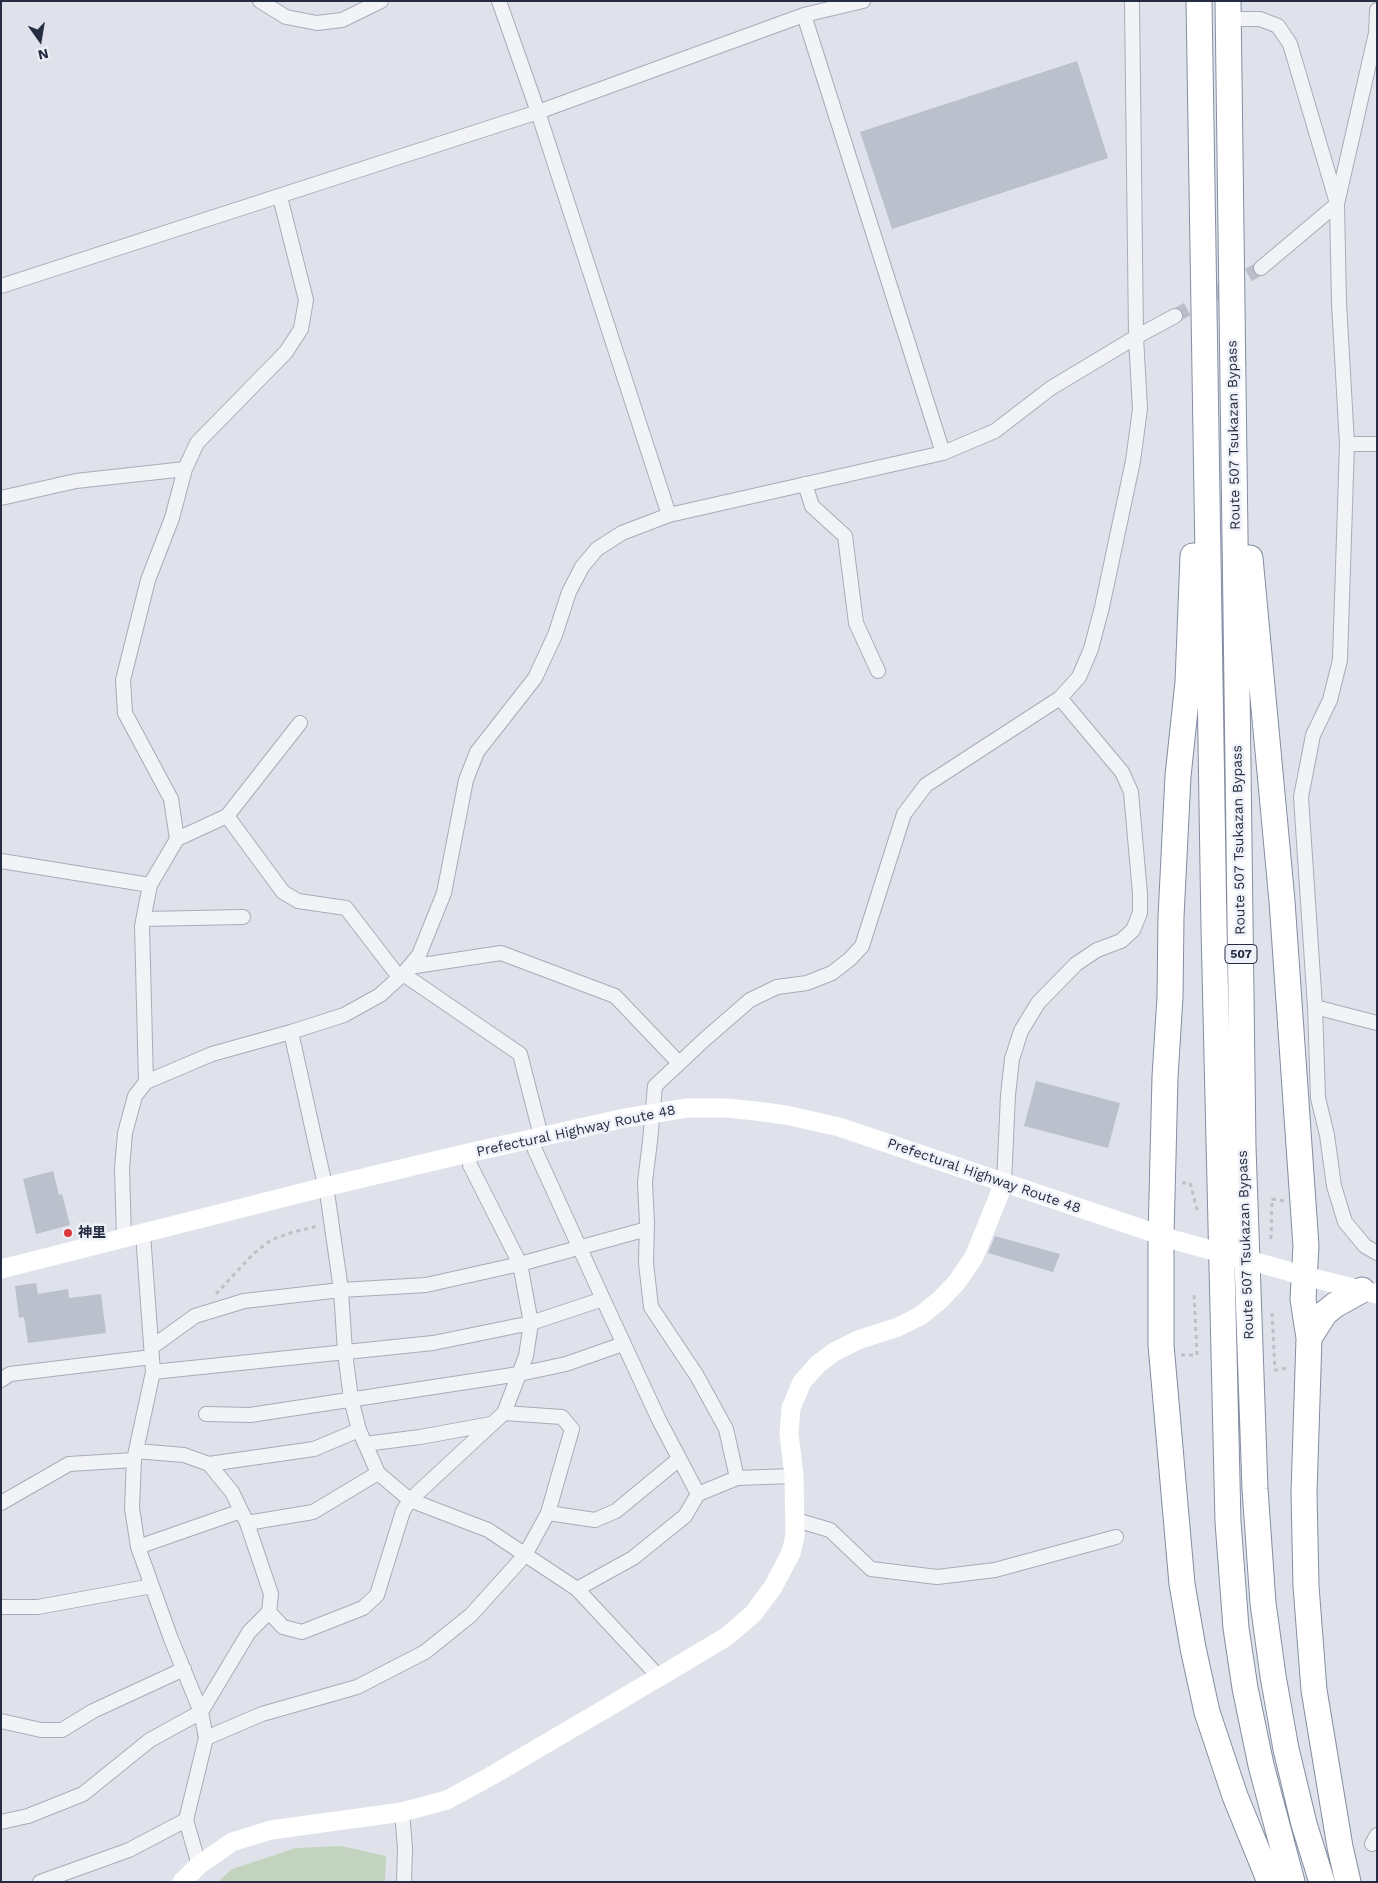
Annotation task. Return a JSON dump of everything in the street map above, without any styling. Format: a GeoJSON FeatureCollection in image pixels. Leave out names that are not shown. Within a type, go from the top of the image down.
{"type":"FeatureCollection","features":[{"type":"Feature","properties":{"kind":"highway","name":"Route 507 Tsukazan Bypass"},"geometry":{"type":"LineString","coordinates":[[1199,1],[1214,928],[1228,1522],[1236,1628],[1244,1688],[1260,1764],[1292,1882]]}},
{"type":"Feature","properties":{"kind":"highway","name":"Route 507 Tsukazan Bypass"},"geometry":{"type":"LineString","coordinates":[[1228,10],[1243,1147],[1255,1489],[1262,1603],[1273,1676],[1286,1749],[1304,1824],[1322,1882]]}},
{"type":"Feature","properties":{"kind":"highway"},"geometry":{"type":"LineString","coordinates":[[1205,328],[1194,524],[1188,682],[1178,776],[1171,917],[1170,1238],[1161,1345],[1182,1584],[1193,1648],[1207,1712],[1235,1796],[1270,1882]]}},
{"type":"Feature","properties":{"kind":"highway"},"geometry":{"type":"LineString","coordinates":[[1232,328],[1251,564],[1283,910],[1305,1227],[1296,1273],[1303,1298],[1309,1338],[1304,1493],[1307,1605],[1314,1690],[1340,1847],[1348,1882]]}},
{"type":"Feature","properties":{"kind":"highway"},"geometry":{"type":"LineString","coordinates":[[1309,1338],[1325,1313],[1335,1305],[1369,1292]]}},
{"type":"Feature","properties":{"kind":"main road","name":"Prefectural Highway Route 48"},"geometry":{"type":"LineString","coordinates":[[1,1269],[325,1187],[537,1137],[651,1113],[687,1108],[726,1108],[786,1115],[839,1127],[1170,1238],[1369,1292]]}},
{"type":"Feature","properties":{"kind":"main road"},"geometry":{"type":"LineString","coordinates":[[182,1882],[199,1866],[232,1842],[271,1830],[402,1812],[447,1800],[659,1677],[726,1636],[753,1614],[773,1586],[791,1553],[795,1536],[794,1476],[790,1434],[791,1408],[802,1382],[818,1364],[834,1352],[858,1340],[898,1327],[920,1316],[940,1300],[957,1282],[974,1257],[1004,1183]]}},
{"type":"Feature","properties":{"kind":"street"},"geometry":{"type":"LineString","coordinates":[[260,1],[286,17],[317,23],[342,20],[381,1]]}},
{"type":"Feature","properties":{"kind":"street"},"geometry":{"type":"LineString","coordinates":[[499,1],[538,112],[669,515]]}},
{"type":"Feature","properties":{"kind":"street"},"geometry":{"type":"LineString","coordinates":[[1,286],[538,112],[804,15],[863,1]]}},
{"type":"Feature","properties":{"kind":"street"},"geometry":{"type":"LineString","coordinates":[[737,1478],[726,1429],[697,1376],[652,1306],[646,1263],[645,1182],[655,1086],[750,1000],[777,987],[807,983],[832,973],[850,960],[862,946],[904,814],[926,786],[1060,698],[1079,677],[1091,650],[1133,461],[1140,409],[1136,337],[1132,1]]}},
{"type":"Feature","properties":{"kind":"street"},"geometry":{"type":"LineString","coordinates":[[1228,10],[1278,26],[1290,44],[1337,204]]}},
{"type":"Feature","properties":{"kind":"street"},"geometry":{"type":"LineString","coordinates":[[1377,10],[1376,33],[1337,204],[1339,303],[1346,444],[1340,660],[1330,700],[1313,735],[1302,797],[1315,1007],[1318,1098],[1328,1135],[1334,1186],[1345,1222],[1365,1246],[1377,1253]]}},
{"type":"Feature","properties":{"kind":"street"},"geometry":{"type":"LineString","coordinates":[[804,15],[943,453]]}},
{"type":"Feature","properties":{"kind":"street"},"geometry":{"type":"LineString","coordinates":[[177,840],[170,800],[125,713],[123,680],[148,580],[172,518],[196,442],[286,352],[301,329],[306,300],[280,197]]}},
{"type":"Feature","properties":{"kind":"street"},"geometry":{"type":"LineString","coordinates":[[1261,268],[1337,204]]}},
{"type":"Feature","properties":{"kind":"street"},"geometry":{"type":"LineString","coordinates":[[124,1238],[122,1168],[125,1133],[136,1096],[146,1082],[212,1054],[344,1015],[380,995],[404,973],[419,955],[444,893],[466,780],[477,752],[535,678],[555,635],[569,592],[582,566],[597,549],[622,533],[669,515],[943,453],[995,431],[1052,388],[1136,337],[1175,316]]}},
{"type":"Feature","properties":{"kind":"street"},"geometry":{"type":"LineString","coordinates":[[1346,444],[1377,444]]}},
{"type":"Feature","properties":{"kind":"street"},"geometry":{"type":"LineString","coordinates":[[1,498],[76,481],[186,469]]}},
{"type":"Feature","properties":{"kind":"street"},"geometry":{"type":"LineString","coordinates":[[805,484],[812,506],[845,536],[856,623],[878,671]]}},
{"type":"Feature","properties":{"kind":"street"},"geometry":{"type":"LineString","coordinates":[[1004,1183],[1008,1095],[1012,1059],[1021,1031],[1038,1003],[1076,964],[1097,950],[1121,941],[1133,930],[1140,913],[1131,792],[1122,772],[1060,698]]}},
{"type":"Feature","properties":{"kind":"street"},"geometry":{"type":"LineString","coordinates":[[146,1082],[142,936],[150,885],[177,840],[227,816],[300,722]]}},
{"type":"Feature","properties":{"kind":"street"},"geometry":{"type":"LineString","coordinates":[[227,816],[283,892],[298,901],[346,908],[404,973],[520,1054],[537,1137],[535,1150],[623,1344],[698,1494]]}},
{"type":"Feature","properties":{"kind":"street"},"geometry":{"type":"LineString","coordinates":[[1,861],[150,885]]}},
{"type":"Feature","properties":{"kind":"street"},"geometry":{"type":"LineString","coordinates":[[144,919],[242,917]]}},
{"type":"Feature","properties":{"kind":"street"},"geometry":{"type":"LineString","coordinates":[[404,973],[501,953],[615,996],[679,1063]]}},
{"type":"Feature","properties":{"kind":"street"},"geometry":{"type":"LineString","coordinates":[[1315,1007],[1377,1023]]}},
{"type":"Feature","properties":{"kind":"street"},"geometry":{"type":"LineString","coordinates":[[291,1032],[325,1187],[341,1290],[345,1352],[351,1399],[358,1430],[378,1473],[410,1500],[488,1530],[577,1589],[659,1677]]}},
{"type":"Feature","properties":{"kind":"street"},"geometry":{"type":"LineString","coordinates":[[270,1612],[283,1627],[302,1632],[363,1608],[377,1594],[403,1511],[410,1500],[504,1413],[526,1356],[531,1324],[520,1264],[470,1165],[468,1153]]}},
{"type":"Feature","properties":{"kind":"street"},"geometry":{"type":"LineString","coordinates":[[1,1380],[10,1374],[152,1352],[195,1316],[244,1301],[341,1290],[426,1285],[520,1264],[647,1229]]}},
{"type":"Feature","properties":{"kind":"street"},"geometry":{"type":"LineString","coordinates":[[143,1234],[153,1372],[135,1456],[132,1508],[138,1547],[201,1712],[206,1738],[186,1820],[199,1866]]}},
{"type":"Feature","properties":{"kind":"street"},"geometry":{"type":"LineString","coordinates":[[153,1372],[433,1343],[531,1324],[602,1299]]}},
{"type":"Feature","properties":{"kind":"street"},"geometry":{"type":"LineString","coordinates":[[206,1414],[250,1415],[519,1374],[566,1364],[623,1344]]}},
{"type":"Feature","properties":{"kind":"street"},"geometry":{"type":"LineString","coordinates":[[206,1738],[262,1714],[357,1687],[425,1652],[471,1615],[525,1555],[548,1513],[572,1429],[562,1417],[504,1413]]}},
{"type":"Feature","properties":{"kind":"street"},"geometry":{"type":"LineString","coordinates":[[365,1444],[420,1437],[492,1424]]}},
{"type":"Feature","properties":{"kind":"street"},"geometry":{"type":"LineString","coordinates":[[1,1503],[69,1464],[135,1456],[184,1455],[209,1464],[314,1449],[358,1430]]}},
{"type":"Feature","properties":{"kind":"street"},"geometry":{"type":"LineString","coordinates":[[548,1513],[595,1520],[616,1512],[679,1459]]}},
{"type":"Feature","properties":{"kind":"street"},"geometry":{"type":"LineString","coordinates":[[1,1822],[28,1816],[82,1794],[150,1740],[201,1712],[249,1632],[270,1612],[271,1594],[244,1517],[232,1492],[209,1464]]}},
{"type":"Feature","properties":{"kind":"street"},"geometry":{"type":"LineString","coordinates":[[138,1547],[244,1517],[313,1512],[378,1473]]}},
{"type":"Feature","properties":{"kind":"street"},"geometry":{"type":"LineString","coordinates":[[577,1589],[633,1558],[684,1516],[698,1494],[737,1478],[794,1476]]}},
{"type":"Feature","properties":{"kind":"street"},"geometry":{"type":"LineString","coordinates":[[796,1520],[830,1530],[872,1569],[937,1577],[995,1570],[1116,1537]]}},
{"type":"Feature","properties":{"kind":"street"},"geometry":{"type":"LineString","coordinates":[[1,1607],[38,1607],[152,1586]]}},
{"type":"Feature","properties":{"kind":"street"},"geometry":{"type":"LineString","coordinates":[[1,1721],[41,1730],[62,1730],[93,1711],[184,1669]]}},
{"type":"Feature","properties":{"kind":"street"},"geometry":{"type":"LineString","coordinates":[[402,1812],[405,1848],[404,1882]]}},
{"type":"Feature","properties":{"kind":"street"},"geometry":{"type":"LineString","coordinates":[[40,1882],[129,1850],[186,1820]]}},
{"type":"Feature","properties":{"kind":"path"},"geometry":{"type":"LineString","coordinates":[[195,1316],[253,1254],[271,1240],[293,1232],[331,1224]]}},
{"type":"Feature","properties":{"kind":"path"},"geometry":{"type":"LineString","coordinates":[[1272,1313],[1275,1370],[1288,1369],[1289,1360]]}},
{"type":"Feature","properties":{"kind":"green space"},"geometry":{"type":"Polygon","coordinates":[[[341,1846],[386,1856],[385,1882],[218,1882],[232,1869],[296,1848],[341,1846]]]}},
{"type":"Feature","properties":{"kind":"building"},"geometry":{"type":"Polygon","coordinates":[[[1077,61],[1108,158],[892,229],[860,132],[1077,61]]]}},
{"type":"Feature","properties":{"kind":"building"},"geometry":{"type":"Polygon","coordinates":[[[1036,1081],[1120,1103],[1108,1148],[1024,1126],[1036,1081]]]}},
{"type":"Feature","properties":{"kind":"building"},"geometry":{"type":"Polygon","coordinates":[[[53,1171],[59,1195],[62,1194],[70,1225],[36,1234],[23,1179],[53,1171]]]}},
{"type":"Feature","properties":{"kind":"building"},"geometry":{"type":"Polygon","coordinates":[[[995,1236],[1060,1254],[1053,1272],[988,1253],[995,1236]]]}},
{"type":"Feature","properties":{"kind":"building"},"geometry":{"type":"Polygon","coordinates":[[[36,1283],[38,1294],[68,1289],[69,1298],[101,1294],[106,1333],[28,1343],[24,1317],[19,1318],[15,1286],[36,1283]]]}},
{"type":"Feature","properties":{"kind":"tunnel"},"geometry":{"type":"LineString","coordinates":[[1175,316],[1261,268]]}},
{"type":"Feature","properties":{"kind":"place","name":"神里"},"geometry":{"type":"Point","coordinates":[68,1233]}}]}
